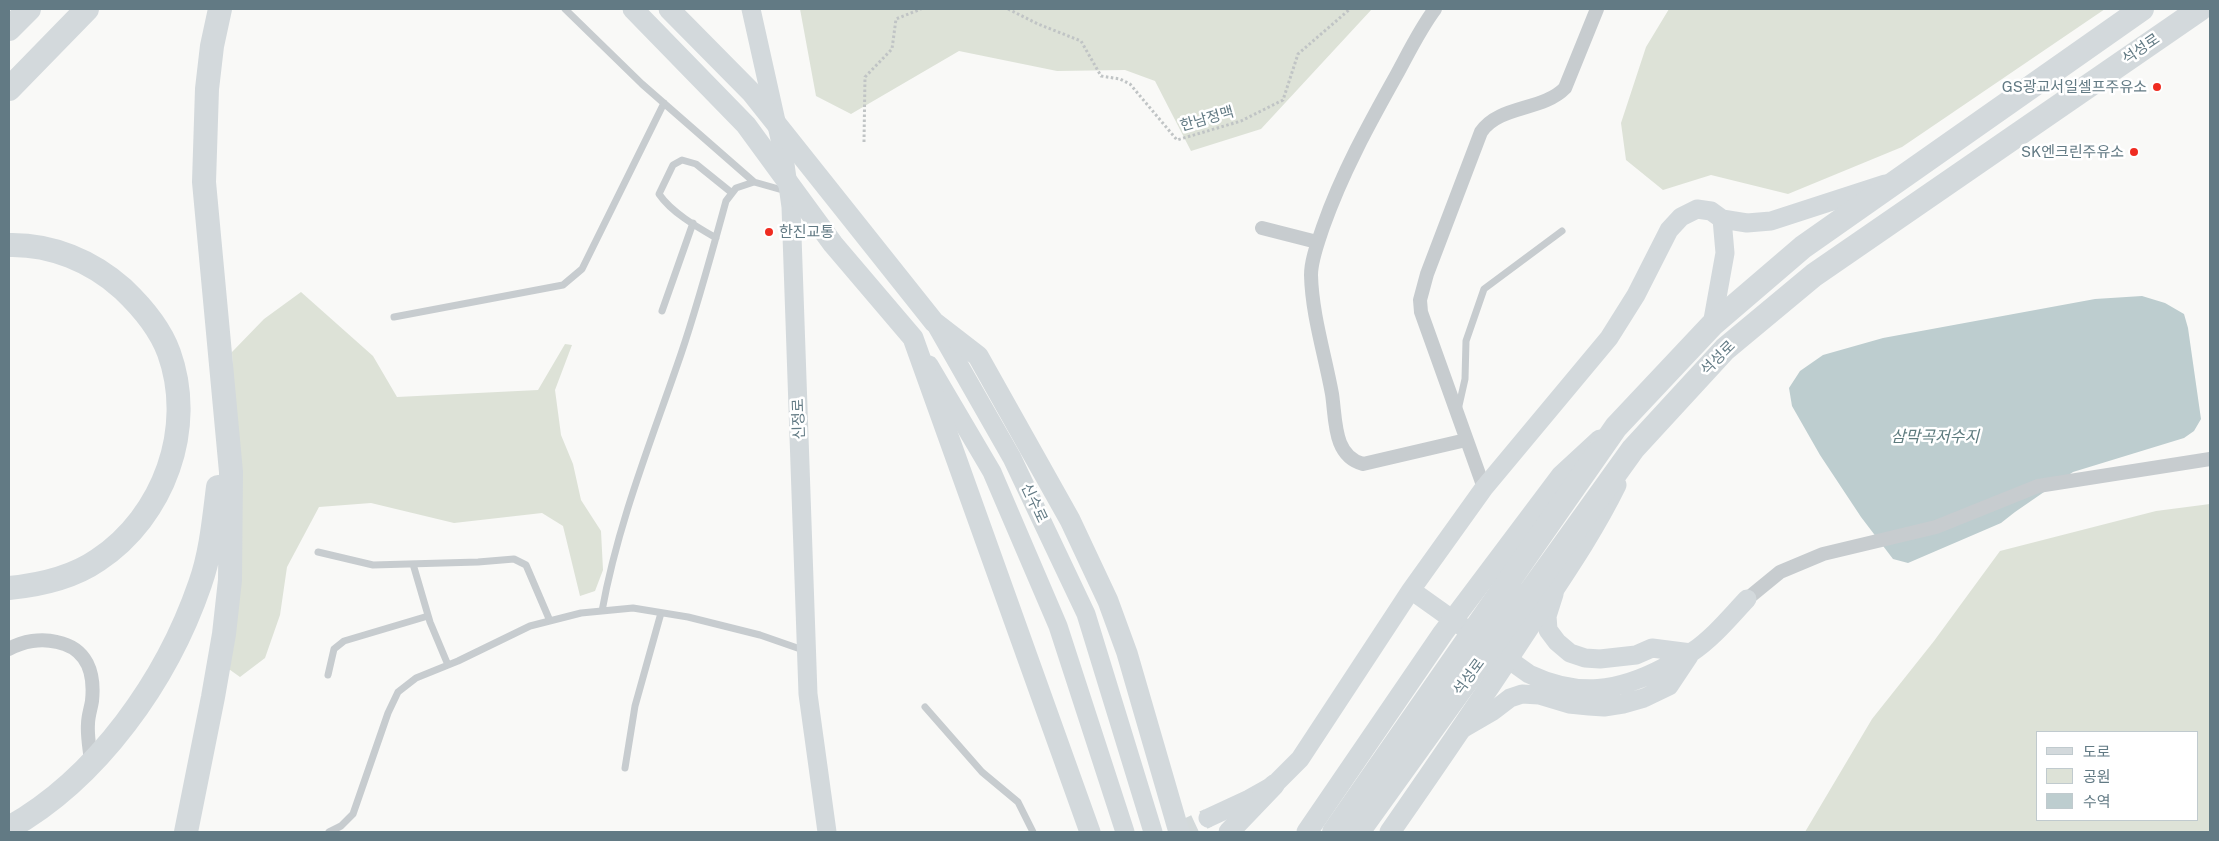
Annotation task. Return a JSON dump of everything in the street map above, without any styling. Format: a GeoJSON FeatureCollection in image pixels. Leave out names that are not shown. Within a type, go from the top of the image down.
{"type":"FeatureCollection","features":[{"type":"Feature","properties":{"kind":"highway"},"geometry":{"type":"LineString","coordinates":[[9,29],[29,9]]}},
{"type":"Feature","properties":{"kind":"highway"},"geometry":{"type":"LineString","coordinates":[[9,89],[87,9]]}},
{"type":"Feature","properties":{"kind":"highway"},"geometry":{"type":"LineString","coordinates":[[186,832],[224,634],[230,580],[231,472],[204,182],[207,90],[212,46],[220,9]]}},
{"type":"Feature","properties":{"kind":"highway","name":"석성로"},"geometry":{"type":"LineString","coordinates":[[1334,832],[1616,427],[1712,325],[1803,247],[2142,9]]}},
{"type":"Feature","properties":{"kind":"highway","name":"석성로"},"geometry":{"type":"LineString","coordinates":[[1358,832],[1633,450],[1725,349],[1814,275],[2200,9]]}},
{"type":"Feature","properties":{"kind":"highway"},"geometry":{"type":"LineString","coordinates":[[9,245],[44,249],[71,256],[112,279],[141,308],[159,331],[172,360],[179,402],[178,431],[171,461],[161,489],[134,529],[98,561],[77,572],[51,582],[9,588]]}},
{"type":"Feature","properties":{"kind":"highway"},"geometry":{"type":"LineString","coordinates":[[9,828],[34,814],[91,762],[126,724],[151,687],[181,632],[201,583],[213,530],[220,469],[223,397]]}},
{"type":"Feature","properties":{"kind":"main road","name":"신수로"},"geometry":{"type":"LineString","coordinates":[[633,9],[746,125],[833,244],[913,338]]}},
{"type":"Feature","properties":{"kind":"main road","name":"신수로"},"geometry":{"type":"LineString","coordinates":[[669,9],[751,92],[934,322]]}},
{"type":"Feature","properties":{"kind":"main road"},"geometry":{"type":"LineString","coordinates":[[934,322],[978,356],[1050,482],[1088,556],[1108,600],[1127,653],[1179,832]]}},
{"type":"Feature","properties":{"kind":"main road"},"geometry":{"type":"LineString","coordinates":[[913,338],[1090,832]]}},
{"type":"Feature","properties":{"kind":"main road"},"geometry":{"type":"LineString","coordinates":[[1307,832],[1443,633],[1561,476],[1616,427]]}},
{"type":"Feature","properties":{"kind":"main road"},"geometry":{"type":"LineString","coordinates":[[1390,832],[1462,729],[1600,517],[1633,450]]}},
{"type":"Feature","properties":{"kind":"main road"},"geometry":{"type":"LineString","coordinates":[[1229,832],[1274,784]]}},
{"type":"Feature","properties":{"kind":"street","name":"신정로"},"geometry":{"type":"LineString","coordinates":[[751,9],[784,157],[789,192],[792,226],[808,694],[827,832]]}},
{"type":"Feature","properties":{"kind":"street"},"geometry":{"type":"LineString","coordinates":[[1435,9],[1364,133],[1335,192],[1317,242],[1311,273],[1315,310],[1338,436],[1344,454],[1354,462],[1363,464],[1466,440]]}},
{"type":"Feature","properties":{"kind":"street"},"geometry":{"type":"LineString","coordinates":[[1484,488],[1421,312],[1420,300],[1427,274],[1481,132],[1487,123],[1558,96],[1565,88],[1597,9]]}},
{"type":"Feature","properties":{"kind":"street"},"geometry":{"type":"LineString","coordinates":[[1208,818],[1249,799],[1274,784],[1300,759],[1411,590],[1484,488],[1609,338],[1636,295],[1669,230],[1681,217],[1697,209],[1711,211],[1722,219],[1747,223],[1771,221],[1896,180]]}},
{"type":"Feature","properties":{"kind":"street"},"geometry":{"type":"LineString","coordinates":[[1712,325],[1724,254],[1722,219]]}},
{"type":"Feature","properties":{"kind":"street"},"geometry":{"type":"LineString","coordinates":[[1262,228],[1317,242]]}},
{"type":"Feature","properties":{"kind":"street","name":"신수로"},"geometry":{"type":"LineString","coordinates":[[934,322],[1012,458],[1086,614],[1153,832]]}},
{"type":"Feature","properties":{"kind":"street","name":"신수로"},"geometry":{"type":"LineString","coordinates":[[913,338],[992,472],[1000,490],[1058,626],[1126,832]]}},
{"type":"Feature","properties":{"kind":"street"},"geometry":{"type":"LineString","coordinates":[[1462,729],[1493,711],[1510,698],[1522,694],[1539,695],[1569,704],[1604,707],[1644,698],[1669,686],[1691,653],[1748,599],[1780,572],[1824,554],[1936,527],[2038,486],[2210,459]]}},
{"type":"Feature","properties":{"kind":"street"},"geometry":{"type":"LineString","coordinates":[[1556,586],[1547,616],[1548,630],[1570,652],[1584,658],[1600,660],[1636,655],[1652,648],[1691,653]]}},
{"type":"Feature","properties":{"kind":"street"},"geometry":{"type":"LineString","coordinates":[[1411,590],[1530,674],[1551,684],[1575,689],[1609,688],[1632,682],[1691,653]]}},
{"type":"Feature","properties":{"kind":"street"},"geometry":{"type":"LineString","coordinates":[[9,650],[34,640],[51,640],[66,644],[80,651],[88,663],[93,680],[88,723],[91,762]]}},
{"type":"Feature","properties":{"kind":"lane"},"geometry":{"type":"LineString","coordinates":[[565,9],[664,104],[754,182],[789,192]]}},
{"type":"Feature","properties":{"kind":"lane"},"geometry":{"type":"LineString","coordinates":[[394,317],[563,285],[582,269],[664,104]]}},
{"type":"Feature","properties":{"kind":"lane"},"geometry":{"type":"LineString","coordinates":[[716,238],[663,200],[659,194],[673,165],[682,160],[696,164],[732,193]]}},
{"type":"Feature","properties":{"kind":"lane"},"geometry":{"type":"LineString","coordinates":[[602,611],[609,571],[619,536],[682,353],[726,201],[736,188],[754,182]]}},
{"type":"Feature","properties":{"kind":"lane"},"geometry":{"type":"LineString","coordinates":[[662,311],[693,223]]}},
{"type":"Feature","properties":{"kind":"lane"},"geometry":{"type":"LineString","coordinates":[[1458,415],[1465,379],[1466,341],[1484,289],[1562,231]]}},
{"type":"Feature","properties":{"kind":"lane"},"geometry":{"type":"LineString","coordinates":[[318,552],[373,565],[514,559],[526,565],[550,621]]}},
{"type":"Feature","properties":{"kind":"lane"},"geometry":{"type":"LineString","coordinates":[[413,564],[428,616],[448,665]]}},
{"type":"Feature","properties":{"kind":"lane"},"geometry":{"type":"LineString","coordinates":[[329,832],[341,826],[352,814],[388,713],[398,692],[416,678],[530,626],[581,612],[633,608],[688,617],[760,635],[806,652]]}},
{"type":"Feature","properties":{"kind":"lane"},"geometry":{"type":"LineString","coordinates":[[625,768],[635,706],[661,612]]}},
{"type":"Feature","properties":{"kind":"lane"},"geometry":{"type":"LineString","coordinates":[[328,675],[334,649],[344,641],[428,616]]}},
{"type":"Feature","properties":{"kind":"lane"},"geometry":{"type":"LineString","coordinates":[[925,707],[982,772],[1018,802],[1033,832]]}},
{"type":"Feature","properties":{"kind":"path"},"geometry":{"type":"LineString","coordinates":[[864,142],[865,77],[892,49],[896,19],[921,9]]}},
{"type":"Feature","properties":{"kind":"path","name":"한남정맥"},"geometry":{"type":"LineString","coordinates":[[1008,9],[1038,24],[1081,41],[1101,76],[1120,79],[1130,84],[1177,140],[1240,121],[1283,100],[1298,54],[1350,9]]}},
{"type":"Feature","properties":{"kind":"green space"},"geometry":{"type":"Polygon","coordinates":[[[800,9],[1372,9],[1261,129],[1191,151],[1155,81],[1125,70],[1057,71],[959,51],[851,114],[816,96],[800,9]]]}},
{"type":"Feature","properties":{"kind":"green space"},"geometry":{"type":"Polygon","coordinates":[[[1669,9],[2105,9],[1902,147],[1788,194],[1711,175],[1663,190],[1626,160],[1621,123],[1646,47],[1669,9]]]}},
{"type":"Feature","properties":{"kind":"green space"},"geometry":{"type":"Polygon","coordinates":[[[301,292],[373,356],[397,397],[538,390],[565,344],[572,345],[555,390],[561,435],[573,464],[581,500],[601,531],[603,570],[595,591],[580,596],[563,526],[542,513],[454,523],[371,503],[319,507],[287,567],[280,615],[265,658],[240,677],[226,667],[235,435],[232,352],[264,319],[301,292]]]}},
{"type":"Feature","properties":{"kind":"green space"},"geometry":{"type":"Polygon","coordinates":[[[2210,504],[2210,832],[1805,832],[1872,719],[1934,641],[2000,551],[2156,511],[2210,504]]]}},
{"type":"Feature","properties":{"kind":"water","name":"삼막곡저수지"},"geometry":{"type":"Polygon","coordinates":[[[2142,296],[2165,303],[2184,314],[2188,328],[2201,419],[2194,431],[2184,438],[2073,472],[2001,523],[1908,563],[1893,559],[1861,517],[1820,455],[1792,406],[1789,388],[1800,371],[1823,355],[1883,338],[2095,299],[2142,296]]]}},
{"type":"Feature","properties":{"kind":"tunnel"},"geometry":{"type":"LineString","coordinates":[[1178,832],[1208,818]]}},
{"type":"Feature","properties":{"kind":"place","name":"GS광교서일셀프주유소"},"geometry":{"type":"Point","coordinates":[2157,87]}},
{"type":"Feature","properties":{"kind":"place","name":"SK엔크린주유소"},"geometry":{"type":"Point","coordinates":[2134,152]}},
{"type":"Feature","properties":{"kind":"place","name":"한진교통"},"geometry":{"type":"Point","coordinates":[769,232]}}]}
